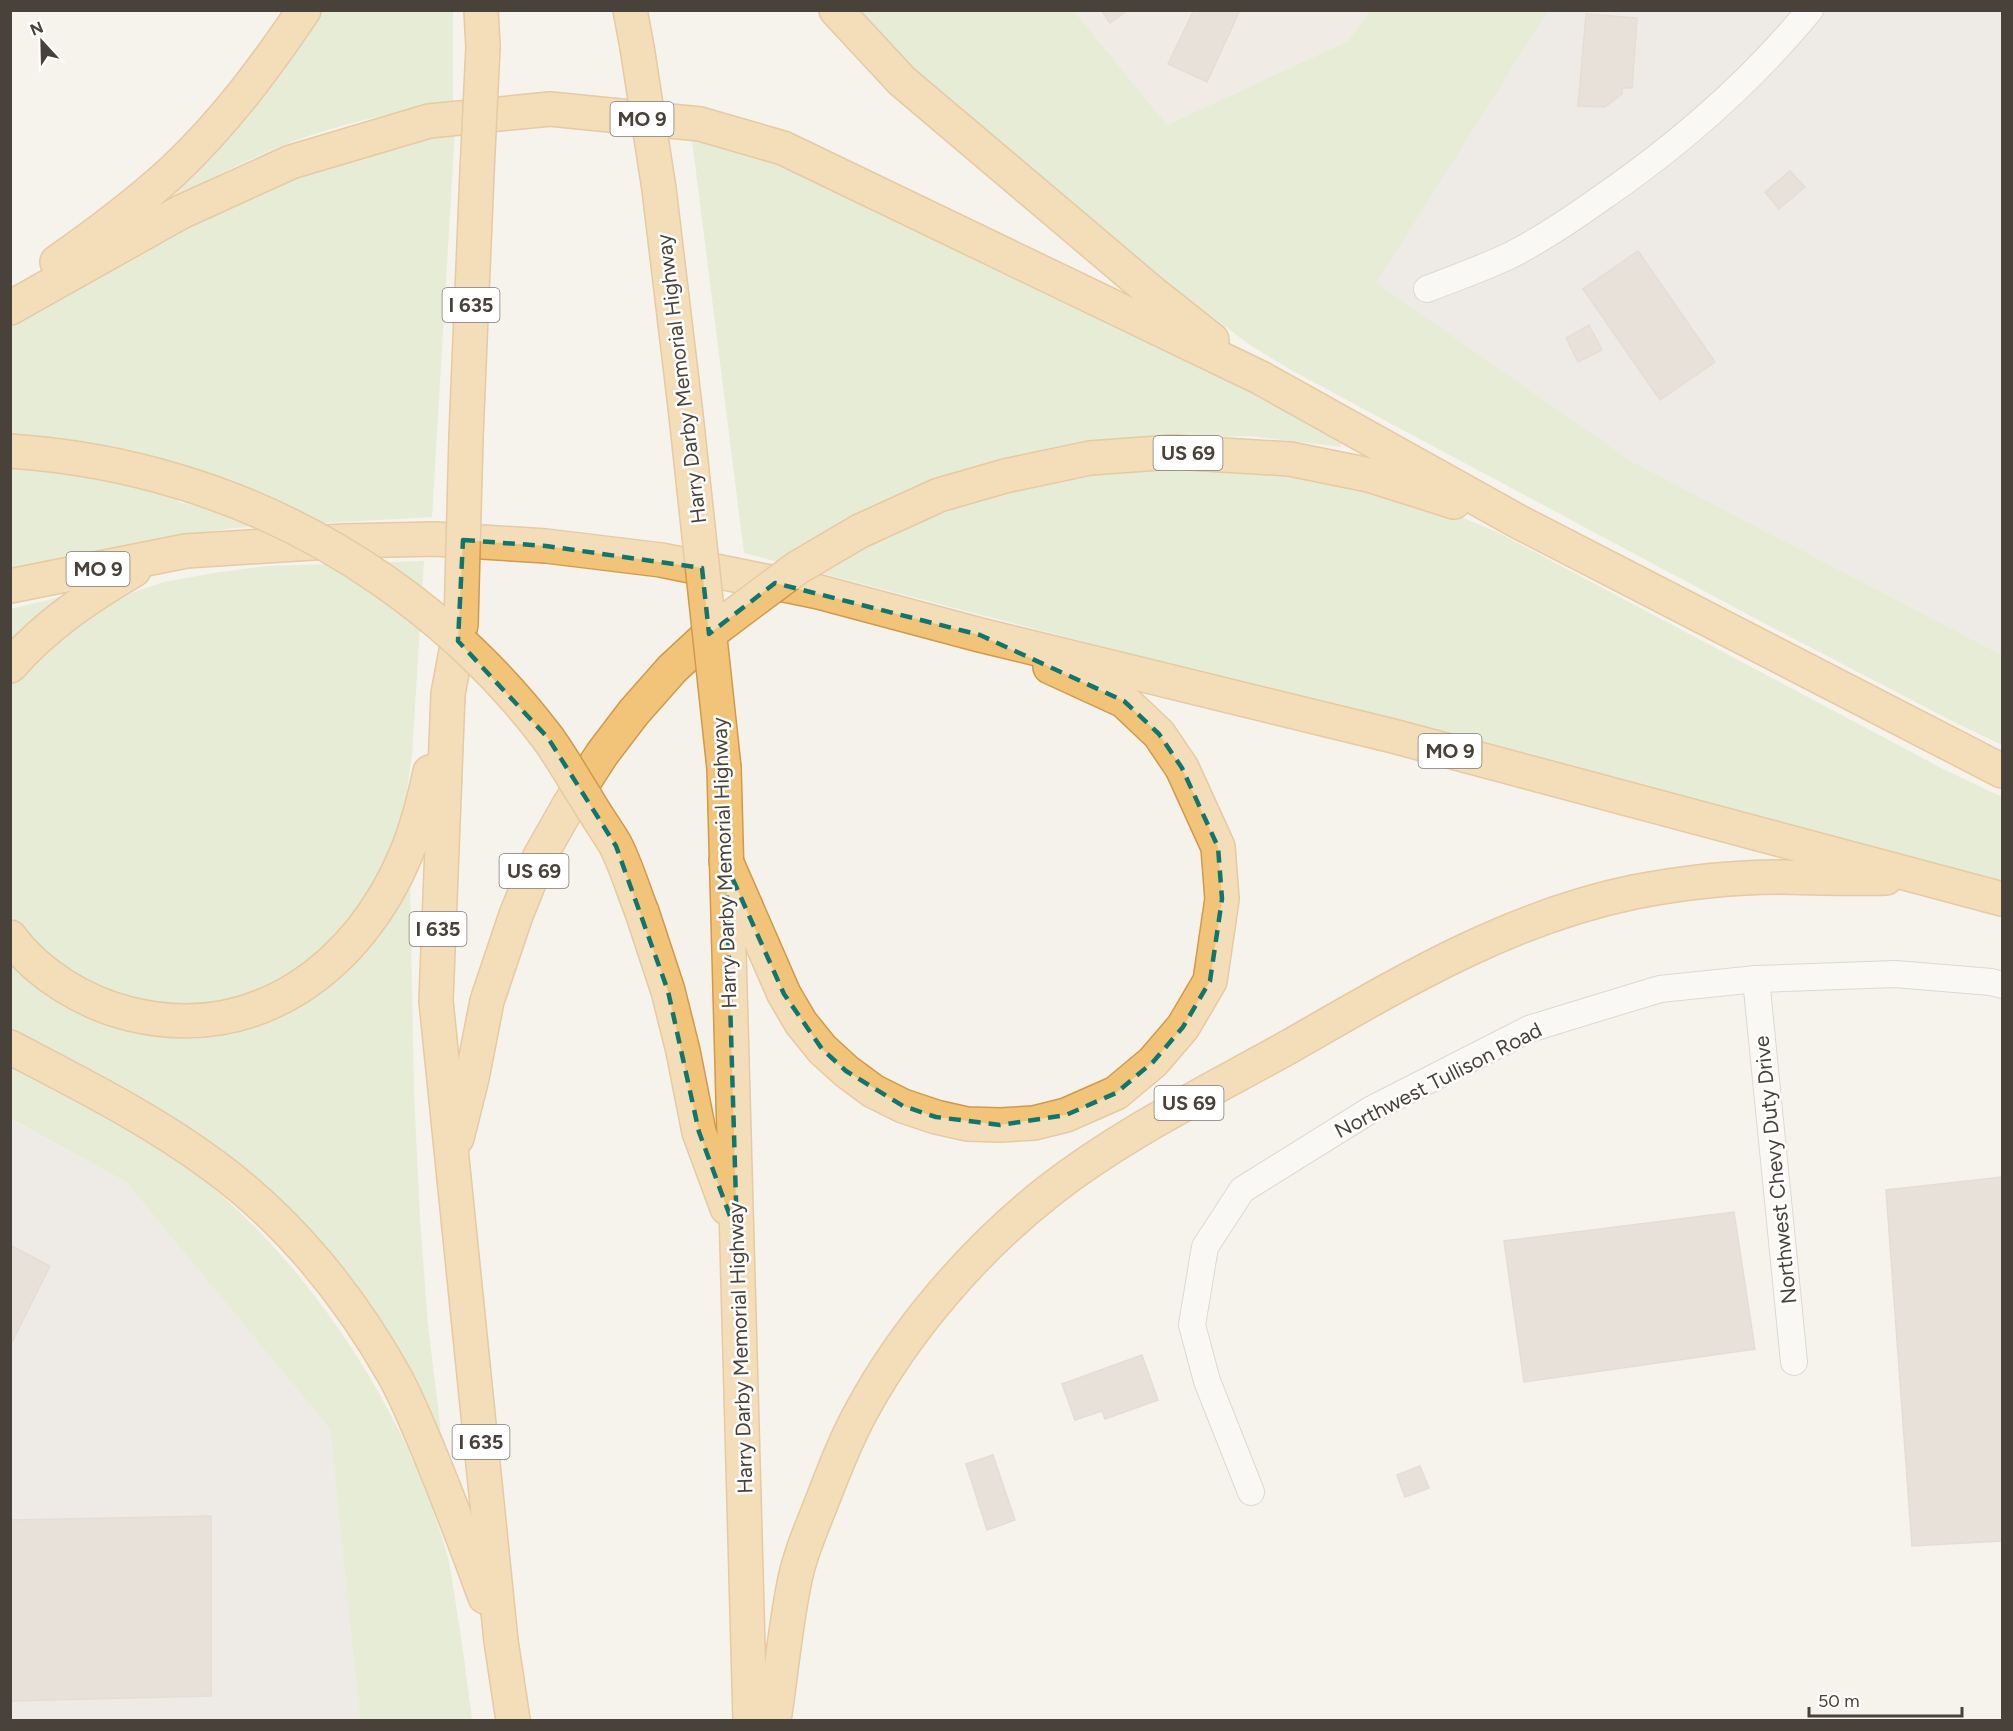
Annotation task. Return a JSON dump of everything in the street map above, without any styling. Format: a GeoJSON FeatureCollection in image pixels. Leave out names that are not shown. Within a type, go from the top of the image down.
{"type":"FeatureCollection","features":[{"type":"Feature","properties":{"kind":"highway"},"geometry":{"type":"LineString","coordinates":[[10,295],[120,216],[174,170],[223,119],[268,64],[304,10]]}},
{"type":"Feature","properties":{"kind":"highway","name":"I 635"},"geometry":{"type":"LineString","coordinates":[[481,10],[483,47],[466,437],[461,624],[448,694],[436,1001],[501,1641],[513,1720]]}},
{"type":"Feature","properties":{"kind":"highway","name":"Harry Darby Memorial Highway"},"geometry":{"type":"LineString","coordinates":[[630,10],[659,189],[724,768],[750,1720]]}},
{"type":"Feature","properties":{"kind":"highway"},"geometry":{"type":"LineString","coordinates":[[836,10],[850,28],[902,81],[1155,295],[1261,378]]}},
{"type":"Feature","properties":{"kind":"highway","name":"MO 9"},"geometry":{"type":"LineString","coordinates":[[10,308],[182,212],[291,162],[429,121],[550,110],[700,124],[783,148],[1261,378],[1519,522],[2002,771]]}},
{"type":"Feature","properties":{"kind":"highway"},"geometry":{"type":"LineString","coordinates":[[10,451],[76,458],[151,473],[203,489],[274,517],[363,566],[404,595],[466,647],[516,699],[548,738],[616,846],[642,912],[668,991],[699,1132],[736,1235]]}},
{"type":"Feature","properties":{"kind":"highway","name":"US 69"},"geometry":{"type":"LineString","coordinates":[[451,1163],[472,1078],[487,1001],[516,915],[539,858],[591,771],[628,720],[672,669],[714,630],[797,568],[860,531],[939,495],[1005,476],[1090,458],[1173,452],[1290,459],[1369,475],[1519,522]]}},
{"type":"Feature","properties":{"kind":"highway","name":"MO 9"},"geometry":{"type":"LineString","coordinates":[[10,586],[186,551],[344,541],[435,538],[546,546],[661,560],[819,592],[980,635],[1393,736],[2002,899]]}},
{"type":"Feature","properties":{"kind":"highway"},"geometry":{"type":"LineString","coordinates":[[10,666],[54,622],[88,597],[134,570],[186,551]]}},
{"type":"Feature","properties":{"kind":"highway"},"geometry":{"type":"LineString","coordinates":[[726,861],[784,994],[801,1023],[846,1071],[873,1091],[903,1106],[967,1124],[1034,1123],[1066,1115],[1116,1093],[1153,1062],[1183,1027],[1210,981],[1222,899],[1218,847],[1182,768],[1159,734],[1124,701],[980,635]]}},
{"type":"Feature","properties":{"kind":"highway"},"geometry":{"type":"LineString","coordinates":[[10,937],[36,964],[60,983],[97,1003],[146,1018],[176,1021],[237,1015],[295,992],[314,979],[351,942],[373,915],[391,885],[406,854],[421,811],[448,694]]}},
{"type":"Feature","properties":{"kind":"highway","name":"US 69"},"geometry":{"type":"LineString","coordinates":[[774,1720],[794,1581],[829,1484],[860,1413],[895,1357],[945,1292],[992,1242],[1048,1192],[1110,1148],[1425,969],[1533,921],[1582,905],[1680,884],[1778,877],[1839,880],[1918,876]]}},
{"type":"Feature","properties":{"kind":"highway"},"geometry":{"type":"LineString","coordinates":[[10,1047],[129,1110],[216,1167],[252,1196],[301,1245],[331,1280],[372,1337],[395,1377],[451,1504],[501,1641]]}},
{"type":"Feature","properties":{"kind":"street"},"geometry":{"type":"LineString","coordinates":[[1427,289],[1512,255],[1576,216],[1637,174],[1695,127],[1750,76],[1810,10]]}},
{"type":"Feature","properties":{"kind":"street","name":"Northwest Tullison Road"},"geometry":{"type":"LineString","coordinates":[[1251,1491],[1207,1381],[1192,1324],[1205,1247],[1242,1190],[1372,1109],[1529,1029],[1660,989],[1756,979],[1895,974],[1991,982],[2002,985]]}},
{"type":"Feature","properties":{"kind":"street","name":"Northwest Chevy Duty Drive"},"geometry":{"type":"LineString","coordinates":[[1756,979],[1794,1362]]}},
{"type":"Feature","properties":{"kind":"highlighted area"},"geometry":{"type":"Polygon","coordinates":[[[463,540],[546,546],[702,568],[709,634],[775,583],[980,635],[1124,701],[1159,734],[1182,768],[1218,847],[1222,899],[1210,981],[1183,1027],[1153,1062],[1116,1093],[1066,1115],[1000,1125],[936,1117],[903,1106],[846,1071],[822,1049],[784,994],[726,864],[737,1235],[699,1132],[668,991],[616,846],[548,738],[458,641],[463,540]]]}},
{"type":"Feature","properties":{"kind":"shaded area"},"geometry":{"type":"Polygon","coordinates":[[[1074,11],[1370,11],[1348,41],[1167,125],[1074,11]]]}},
{"type":"Feature","properties":{"kind":"shaded area"},"geometry":{"type":"Polygon","coordinates":[[[1548,11],[2002,11],[2002,655],[1631,461],[1375,283],[1548,11]]]}},
{"type":"Feature","properties":{"kind":"shaded area"},"geometry":{"type":"Polygon","coordinates":[[[10,1119],[126,1182],[330,1429],[360,1720],[11,1720],[10,1119]]]}},
{"type":"Feature","properties":{"kind":"green space"},"geometry":{"type":"Polygon","coordinates":[[[317,11],[453,11],[453,102],[361,121],[294,141],[212,179],[114,234],[317,11]]]}},
{"type":"Feature","properties":{"kind":"green space"},"geometry":{"type":"Polygon","coordinates":[[[846,11],[1074,11],[1167,125],[1348,41],[1370,11],[1548,11],[1376,283],[1631,461],[2002,655],[2002,745],[1779,631],[1291,370],[1250,345],[1032,177],[846,11]]]}},
{"type":"Feature","properties":{"kind":"green space"},"geometry":{"type":"Polygon","coordinates":[[[455,128],[432,517],[235,528],[169,537],[11,574],[10,466],[148,485],[181,503],[199,506],[259,492],[215,477],[11,438],[11,321],[257,187],[455,128]]]}},
{"type":"Feature","properties":{"kind":"green space"},"geometry":{"type":"Polygon","coordinates":[[[691,132],[746,145],[825,176],[1340,438],[1341,447],[1250,436],[1131,439],[1068,447],[1004,461],[951,477],[865,515],[803,548],[798,554],[824,566],[871,537],[925,513],[972,496],[1085,472],[1136,466],[1229,463],[1339,479],[1446,511],[1497,532],[1945,770],[2002,797],[2002,881],[744,553],[691,132]]]}},
{"type":"Feature","properties":{"kind":"green space"},"geometry":{"type":"Polygon","coordinates":[[[424,561],[412,755],[404,811],[384,874],[345,935],[286,983],[216,1008],[145,1005],[81,980],[31,942],[11,916],[11,683],[27,660],[119,597],[164,582],[267,566],[424,561]]]}},
{"type":"Feature","properties":{"kind":"green space"},"geometry":{"type":"Polygon","coordinates":[[[60,597],[11,640],[11,609],[60,597]]]}},
{"type":"Feature","properties":{"kind":"green space"},"geometry":{"type":"Polygon","coordinates":[[[410,884],[414,1092],[420,1221],[441,1447],[343,1282],[11,1033],[10,959],[33,982],[57,999],[113,1024],[149,1033],[184,1036],[218,1034],[252,1026],[284,1014],[314,997],[342,975],[374,941],[410,884]]]}},
{"type":"Feature","properties":{"kind":"green space"},"geometry":{"type":"Polygon","coordinates":[[[10,1063],[127,1128],[193,1172],[235,1208],[276,1249],[314,1295],[349,1344],[408,1449],[430,1502],[451,1571],[472,1720],[360,1720],[330,1429],[126,1182],[11,1119],[10,1063]]]}},
{"type":"Feature","properties":{"kind":"building"},"geometry":{"type":"Polygon","coordinates":[[[1101,10],[1128,10],[1110,23],[1101,10]]]}},
{"type":"Feature","properties":{"kind":"building"},"geometry":{"type":"Polygon","coordinates":[[[1194,10],[1240,10],[1207,82],[1168,64],[1194,10]]]}},
{"type":"Feature","properties":{"kind":"building"},"geometry":{"type":"Polygon","coordinates":[[[1586,14],[1637,18],[1632,88],[1622,88],[1622,94],[1605,107],[1578,106],[1586,14]]]}},
{"type":"Feature","properties":{"kind":"building"},"geometry":{"type":"Polygon","coordinates":[[[1790,171],[1805,187],[1779,209],[1765,192],[1790,171]]]}},
{"type":"Feature","properties":{"kind":"building"},"geometry":{"type":"Polygon","coordinates":[[[1638,251],[1715,362],[1660,400],[1583,289],[1638,251]]]}},
{"type":"Feature","properties":{"kind":"building"},"geometry":{"type":"Polygon","coordinates":[[[1589,325],[1602,350],[1578,362],[1566,338],[1589,325]]]}},
{"type":"Feature","properties":{"kind":"building"},"geometry":{"type":"Polygon","coordinates":[[[2002,1177],[2002,1541],[1912,1546],[1886,1190],[2002,1177]]]}},
{"type":"Feature","properties":{"kind":"building"},"geometry":{"type":"Polygon","coordinates":[[[1734,1212],[1755,1349],[1524,1382],[1504,1241],[1734,1212]]]}},
{"type":"Feature","properties":{"kind":"building"},"geometry":{"type":"Polygon","coordinates":[[[10,1245],[50,1266],[10,1346],[10,1245]]]}},
{"type":"Feature","properties":{"kind":"building"},"geometry":{"type":"Polygon","coordinates":[[[1142,1355],[1158,1400],[1105,1419],[1102,1411],[1075,1420],[1062,1384],[1142,1355]]]}},
{"type":"Feature","properties":{"kind":"building"},"geometry":{"type":"Polygon","coordinates":[[[993,1455],[1015,1520],[987,1530],[966,1464],[993,1455]]]}},
{"type":"Feature","properties":{"kind":"building"},"geometry":{"type":"Polygon","coordinates":[[[1420,1466],[1429,1488],[1405,1497],[1397,1475],[1420,1466]]]}},
{"type":"Feature","properties":{"kind":"building"},"geometry":{"type":"Polygon","coordinates":[[[211,1516],[211,1696],[10,1701],[10,1520],[211,1516]]]}}]}
